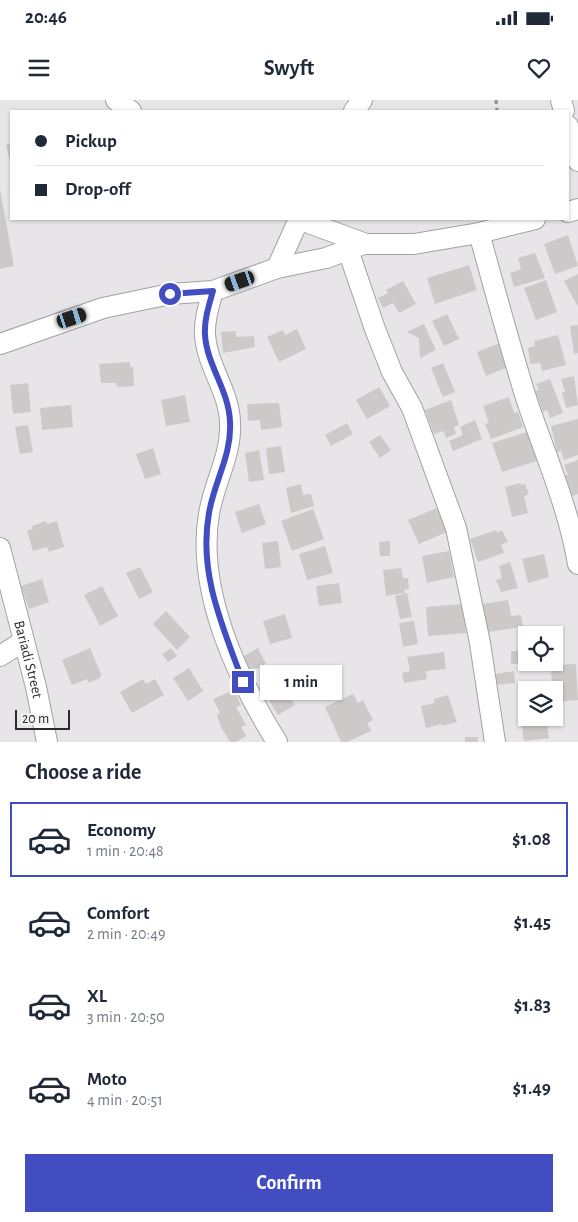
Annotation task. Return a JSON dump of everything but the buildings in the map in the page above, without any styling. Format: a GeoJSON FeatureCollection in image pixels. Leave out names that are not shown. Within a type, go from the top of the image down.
{"type":"FeatureCollection","features":[{"type":"Feature","properties":{"kind":"street"},"geometry":{"type":"LineString","coordinates":[[116,100],[130,110]]}},
{"type":"Feature","properties":{"kind":"street"},"geometry":{"type":"LineString","coordinates":[[569,130],[578,161]]}},
{"type":"Feature","properties":{"kind":"street"},"geometry":{"type":"LineString","coordinates":[[277,268],[298,220]]}},
{"type":"Feature","properties":{"kind":"street"},"geometry":{"type":"LineString","coordinates":[[300,220],[357,247]]}},
{"type":"Feature","properties":{"kind":"street"},"geometry":{"type":"LineString","coordinates":[[0,344],[103,308],[170,294],[213,291],[277,268],[312,262],[357,247],[414,244],[531,220]]}},
{"type":"Feature","properties":{"kind":"street"},"geometry":{"type":"LineString","coordinates":[[478,232],[528,402],[575,547],[578,564]]}},
{"type":"Feature","properties":{"kind":"street"},"geometry":{"type":"LineString","coordinates":[[357,247],[375,329],[392,372],[412,408],[456,528],[480,643],[496,742]]}},
{"type":"Feature","properties":{"kind":"street"},"geometry":{"type":"LineString","coordinates":[[213,291],[206,317],[205,334],[212,364],[226,395],[230,421],[230,445],[209,512],[206,550],[210,585],[243,682],[277,742]]}},
{"type":"Feature","properties":{"kind":"street","name":"Bariadi Street"},"geometry":{"type":"LineString","coordinates":[[0,548],[47,742]]}},
{"type":"Feature","properties":{"kind":"street"},"geometry":{"type":"LineString","coordinates":[[0,656],[24,641]]}},
{"type":"Feature","properties":{"kind":"route"},"geometry":{"type":"LineString","coordinates":[[170,294],[213,291],[206,317],[205,334],[207,350],[226,395],[230,421],[230,445],[209,512],[206,550],[210,585],[243,682]]}}]}
